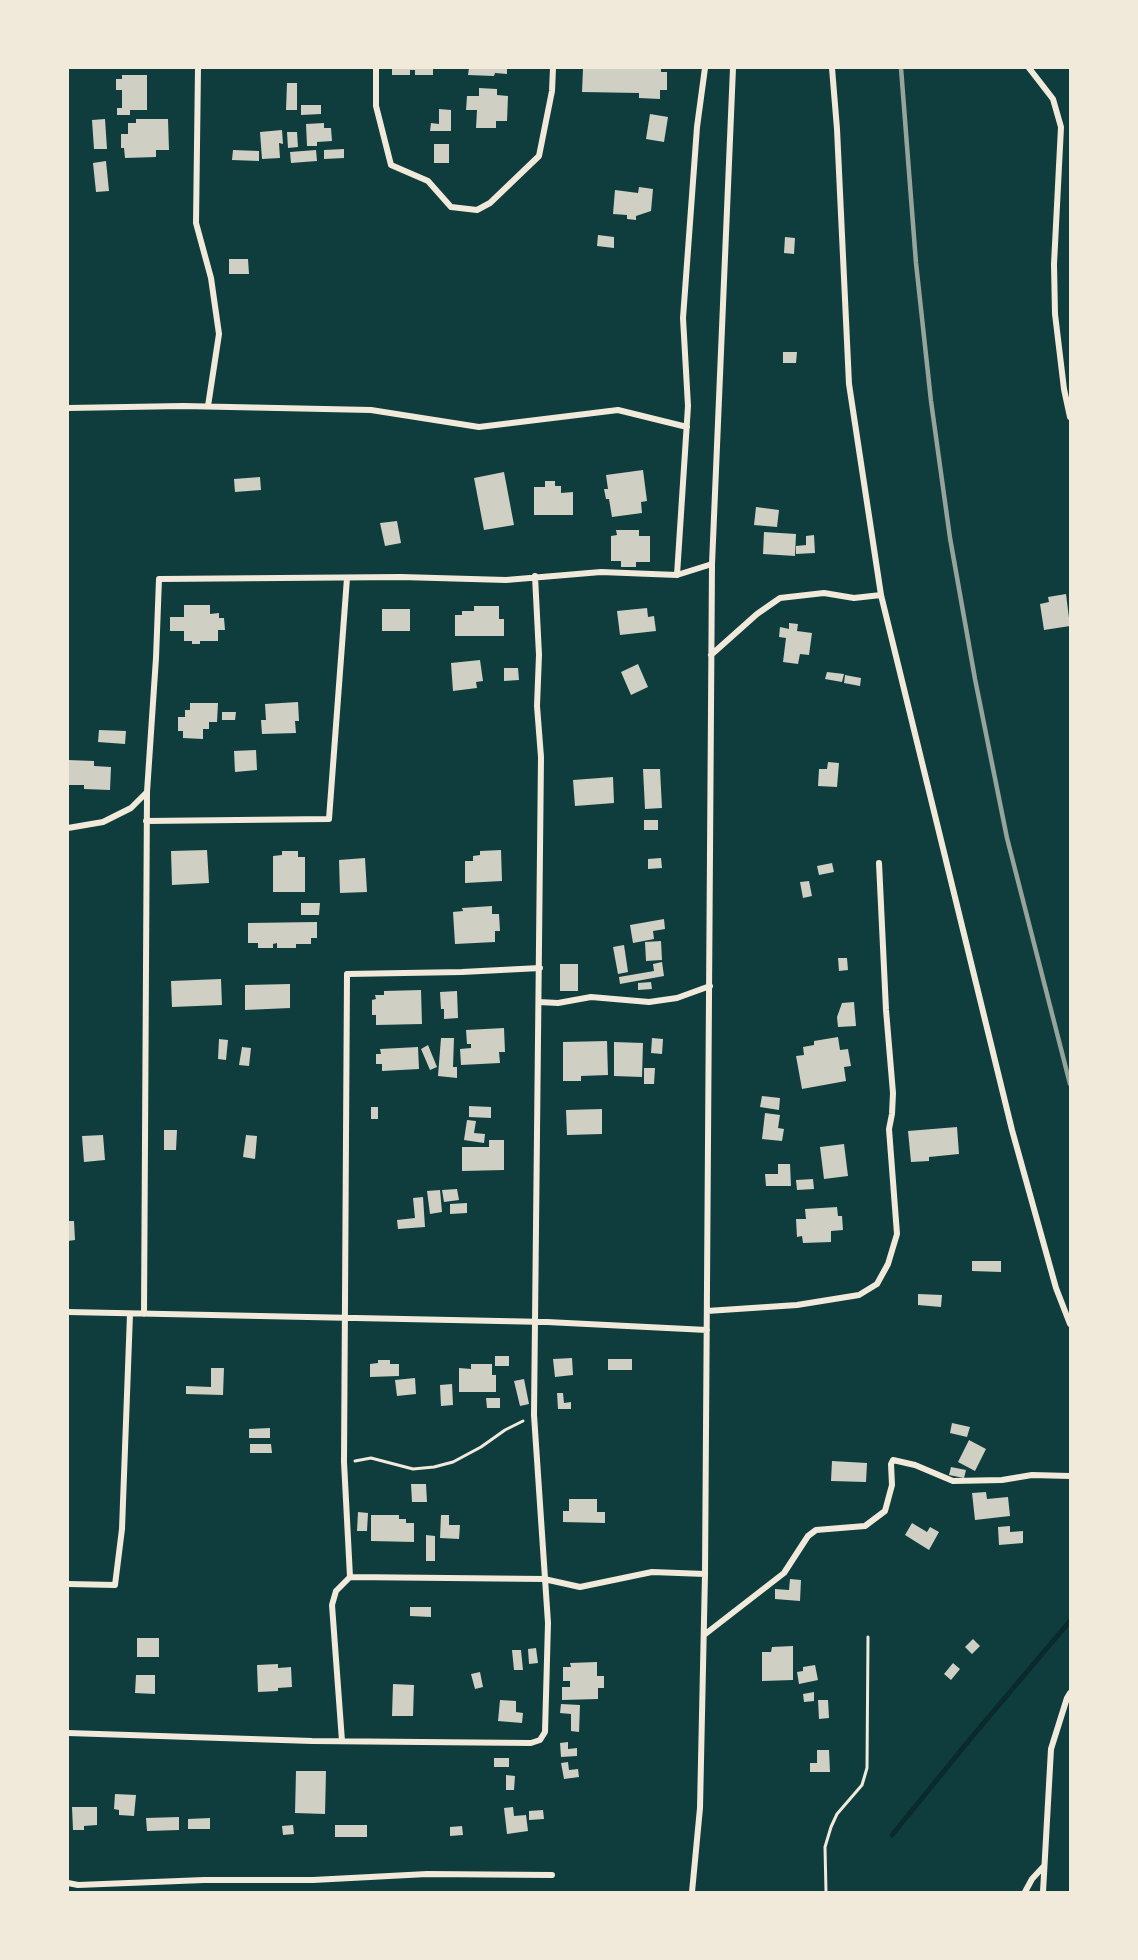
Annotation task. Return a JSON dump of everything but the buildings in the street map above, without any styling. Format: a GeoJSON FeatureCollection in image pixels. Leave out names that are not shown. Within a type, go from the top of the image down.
{"type":"FeatureCollection","features":[{"type":"Feature","properties":{"kind":"street"},"geometry":{"type":"LineString","coordinates":[[198,68],[196,223],[211,278],[219,334],[208,406]]}},
{"type":"Feature","properties":{"kind":"street"},"geometry":{"type":"LineString","coordinates":[[376,68],[376,106],[391,165],[428,181],[451,207],[477,210],[490,203],[539,156],[552,91],[553,68]]}},
{"type":"Feature","properties":{"kind":"street"},"geometry":{"type":"LineString","coordinates":[[677,574],[688,406],[684,318],[697,127],[705,68]]}},
{"type":"Feature","properties":{"kind":"street"},"geometry":{"type":"LineString","coordinates":[[692,1893],[700,1808],[705,1574],[712,564],[733,68]]}},
{"type":"Feature","properties":{"kind":"street"},"geometry":{"type":"LineString","coordinates":[[832,68],[849,384],[881,594],[1012,1130],[1056,1288],[1071,1324]]}},
{"type":"Feature","properties":{"kind":"street"},"geometry":{"type":"LineString","coordinates":[[1029,68],[1053,99],[1061,127],[1054,264],[1055,314],[1064,389],[1071,417]]}},
{"type":"Feature","properties":{"kind":"street"},"geometry":{"type":"LineString","coordinates":[[68,408],[208,406],[370,410],[479,427],[618,410],[687,427]]}},
{"type":"Feature","properties":{"kind":"street"},"geometry":{"type":"LineString","coordinates":[[144,1314],[146,821],[159,579],[506,580],[601,572],[677,574],[712,564]]}},
{"type":"Feature","properties":{"kind":"street"},"geometry":{"type":"LineString","coordinates":[[68,1733],[342,1741],[531,1743],[540,1740],[546,1732],[548,1623],[534,1415],[541,757],[537,706],[539,655],[535,576]]}},
{"type":"Feature","properties":{"kind":"street"},"geometry":{"type":"LineString","coordinates":[[146,821],[329,819],[347,578]]}},
{"type":"Feature","properties":{"kind":"street"},"geometry":{"type":"LineString","coordinates":[[711,655],[757,614],[780,598],[824,593],[854,598],[881,594]]}},
{"type":"Feature","properties":{"kind":"street"},"geometry":{"type":"LineString","coordinates":[[68,828],[103,822],[131,808],[147,792]]}},
{"type":"Feature","properties":{"kind":"street"},"geometry":{"type":"LineString","coordinates":[[707,1311],[797,1305],[859,1295],[877,1284],[888,1264],[897,1234],[889,1129],[893,1093],[886,1010],[879,863]]}},
{"type":"Feature","properties":{"kind":"street"},"geometry":{"type":"LineString","coordinates":[[350,1577],[344,1462],[347,974],[540,968]]}},
{"type":"Feature","properties":{"kind":"street"},"geometry":{"type":"LineString","coordinates":[[539,1002],[558,1003],[591,997],[649,1002],[677,998],[710,986]]}},
{"type":"Feature","properties":{"kind":"street"},"geometry":{"type":"LineString","coordinates":[[68,1312],[535,1322],[707,1330]]}},
{"type":"Feature","properties":{"kind":"street"},"geometry":{"type":"LineString","coordinates":[[68,1584],[115,1585],[122,1529],[130,1314]]}},
{"type":"Feature","properties":{"kind":"street"},"geometry":{"type":"LineString","coordinates":[[704,1635],[784,1573],[808,1536],[816,1530],[865,1526],[885,1511],[892,1485],[891,1464],[893,1460],[915,1465],[953,1481],[1002,1480],[1032,1475],[1071,1476]]}},
{"type":"Feature","properties":{"kind":"street"},"geometry":{"type":"LineString","coordinates":[[342,1741],[332,1605],[336,1591],[350,1577],[544,1579],[580,1587],[652,1572],[705,1574]]}},
{"type":"Feature","properties":{"kind":"street"},"geometry":{"type":"LineString","coordinates":[[1043,1893],[1051,1749],[1067,1698],[1071,1693]]}},
{"type":"Feature","properties":{"kind":"street"},"geometry":{"type":"LineString","coordinates":[[1025,1893],[1032,1879],[1044,1866]]}},
{"type":"Feature","properties":{"kind":"street"},"geometry":{"type":"LineString","coordinates":[[68,1883],[78,1885],[204,1880],[313,1880],[427,1874],[552,1875]]}},
{"type":"Feature","properties":{"kind":"path"},"geometry":{"type":"LineString","coordinates":[[344,1462],[371,1458],[413,1469],[434,1467],[453,1462],[534,1415]]}},
{"type":"Feature","properties":{"kind":"path"},"geometry":{"type":"LineString","coordinates":[[826,1893],[825,1847],[831,1827],[837,1814],[862,1785],[867,1768],[868,1637]]}},
{"type":"Feature","properties":{"kind":"waterway"},"geometry":{"type":"LineString","coordinates":[[892,1835],[1070,1621]]}},
{"type":"Feature","properties":{"kind":"railway"},"geometry":{"type":"LineString","coordinates":[[901,68],[916,263],[931,401],[950,538],[1007,838],[1070,1084]]}}]}
